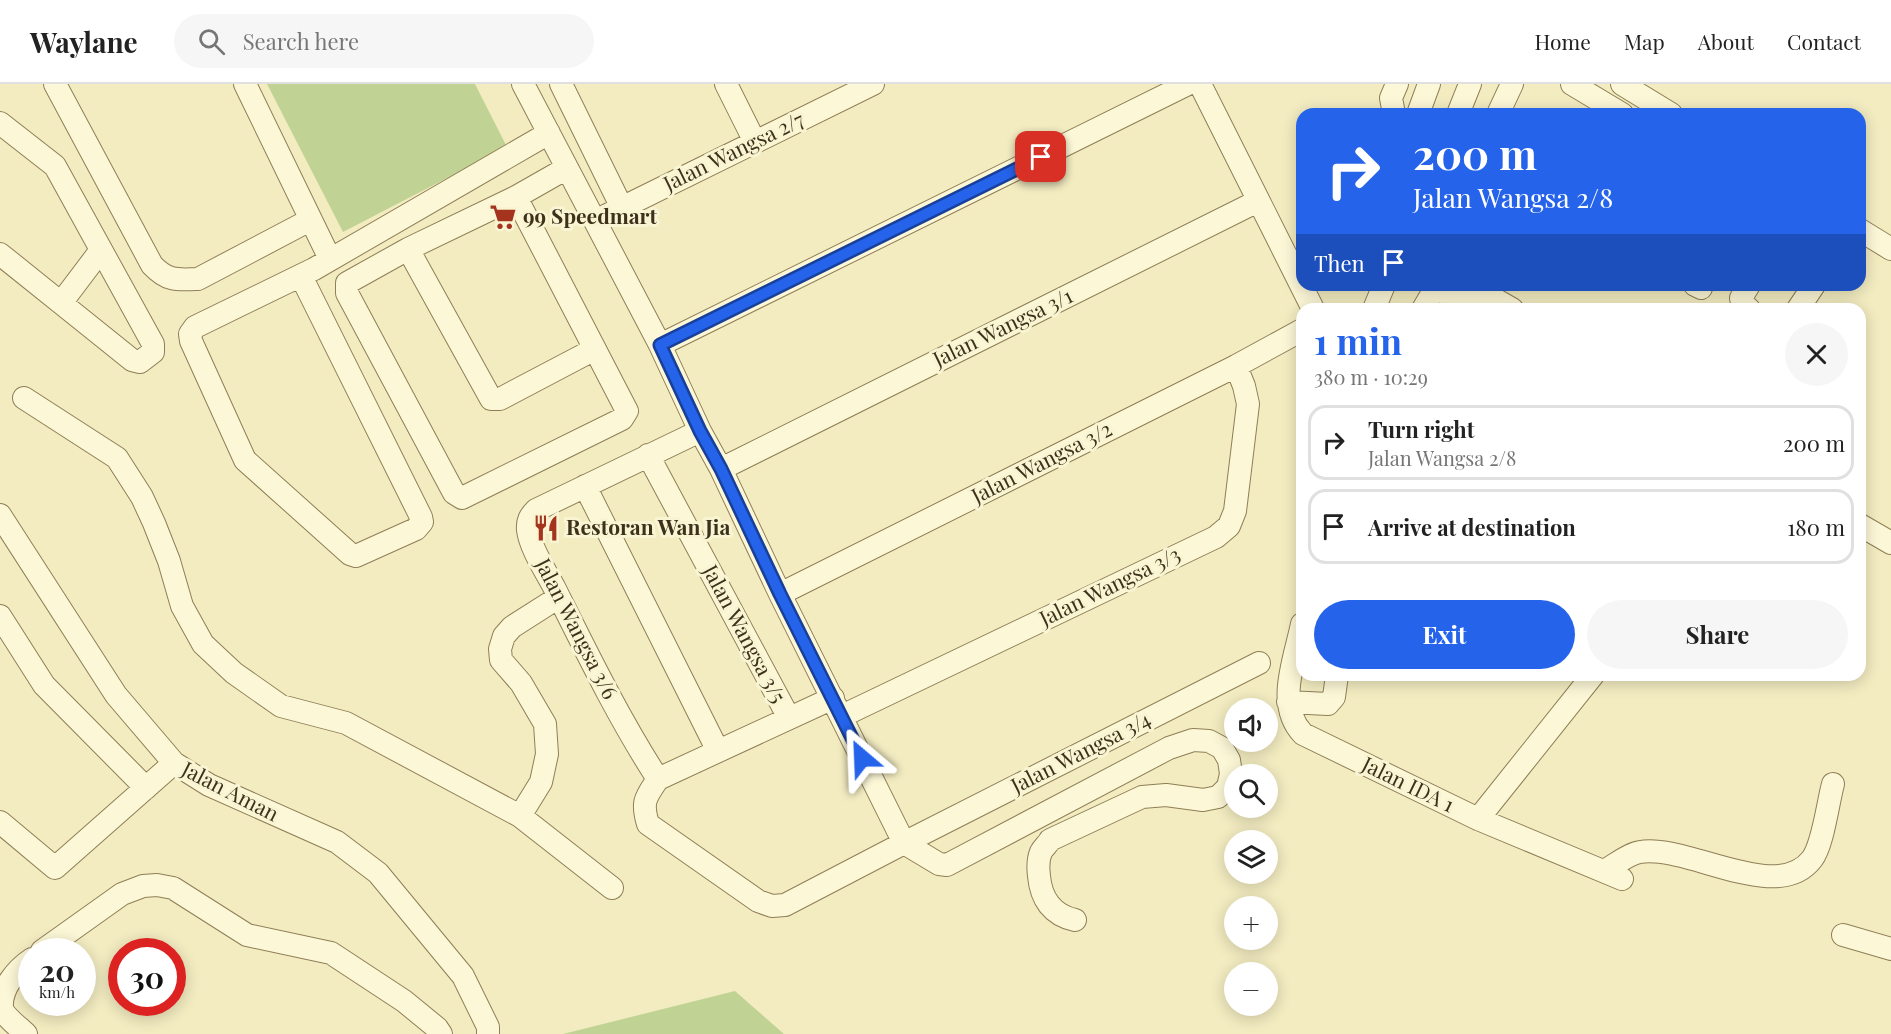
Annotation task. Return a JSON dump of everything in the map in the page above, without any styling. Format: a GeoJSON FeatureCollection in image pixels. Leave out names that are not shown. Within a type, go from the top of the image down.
{"type":"FeatureCollection","features":[{"type":"Feature","properties":{"kind":"street"},"geometry":{"type":"LineString","coordinates":[[55,84],[152,265],[162,276],[177,280],[198,279],[310,220]]}},
{"type":"Feature","properties":{"kind":"street"},"geometry":{"type":"LineString","coordinates":[[245,84],[330,260]]}},
{"type":"Feature","properties":{"kind":"street"},"geometry":{"type":"LineString","coordinates":[[523,84],[660,345],[700,431],[721,469],[780,594],[904,843],[945,866],[1169,748],[1193,740],[1209,741],[1222,748],[1229,760],[1231,774],[1228,787],[1218,797],[1203,800],[1166,795],[1142,797],[1050,840],[1041,852],[1038,866],[1042,893],[1047,904],[1056,913],[1075,920]]}},
{"type":"Feature","properties":{"kind":"street"},"geometry":{"type":"LineString","coordinates":[[561,84],[622,208]]}},
{"type":"Feature","properties":{"kind":"street"},"geometry":{"type":"LineString","coordinates":[[726,84],[755,142]]}},
{"type":"Feature","properties":{"kind":"street","name":"Jalan Wangsa 2/7"},"geometry":{"type":"LineString","coordinates":[[595,221],[873,84]]}},
{"type":"Feature","properties":{"kind":"street"},"geometry":{"type":"LineString","coordinates":[[660,345],[1188,84]]}},
{"type":"Feature","properties":{"kind":"street"},"geometry":{"type":"LineString","coordinates":[[1200,84],[1296,276]]}},
{"type":"Feature","properties":{"kind":"street"},"geometry":{"type":"LineString","coordinates":[[1393,108],[1391,98],[1397,84]]}},
{"type":"Feature","properties":{"kind":"street"},"geometry":{"type":"LineString","coordinates":[[1420,108],[1429,84]]}},
{"type":"Feature","properties":{"kind":"street"},"geometry":{"type":"LineString","coordinates":[[1460,108],[1470,84]]}},
{"type":"Feature","properties":{"kind":"street"},"geometry":{"type":"LineString","coordinates":[[1501,108],[1512,84]]}},
{"type":"Feature","properties":{"kind":"street"},"geometry":{"type":"LineString","coordinates":[[1572,84],[1614,108]]}},
{"type":"Feature","properties":{"kind":"street"},"geometry":{"type":"LineString","coordinates":[[1625,108],[1629,88],[1661,108]]}},
{"type":"Feature","properties":{"kind":"street"},"geometry":{"type":"LineString","coordinates":[[0,123],[55,166],[153,344],[153,352],[140,362],[132,360],[0,254]]}},
{"type":"Feature","properties":{"kind":"street"},"geometry":{"type":"LineString","coordinates":[[301,276],[422,522],[416,530],[356,556],[350,554],[245,460],[191,341],[190,334],[195,327],[330,260],[549,133]]}},
{"type":"Feature","properties":{"kind":"street"},"geometry":{"type":"LineString","coordinates":[[516,197],[626,407],[625,416],[466,497],[457,496],[346,288],[351,280],[408,249],[516,197],[567,168]]}},
{"type":"Feature","properties":{"kind":"street","name":"Jalan Wangsa 3/1"},"geometry":{"type":"LineString","coordinates":[[721,469],[1258,201]]}},
{"type":"Feature","properties":{"kind":"street"},"geometry":{"type":"LineString","coordinates":[[1866,234],[1891,249]]}},
{"type":"Feature","properties":{"kind":"street"},"geometry":{"type":"LineString","coordinates":[[408,249],[491,399],[500,399],[595,349]]}},
{"type":"Feature","properties":{"kind":"street"},"geometry":{"type":"LineString","coordinates":[[62,303],[101,250]]}},
{"type":"Feature","properties":{"kind":"street"},"geometry":{"type":"LineString","coordinates":[[1442,291],[1462,303]]}},
{"type":"Feature","properties":{"kind":"street"},"geometry":{"type":"LineString","coordinates":[[1480,291],[1502,303]]}},
{"type":"Feature","properties":{"kind":"street","name":"Jalan Wangsa 3/2"},"geometry":{"type":"LineString","coordinates":[[780,594],[1236,366],[1296,333]]}},
{"type":"Feature","properties":{"kind":"street","name":"Jalan Wangsa 3/3"},"geometry":{"type":"LineString","coordinates":[[658,778],[789,718],[838,707],[1216,537],[1229,526],[1236,511],[1248,404],[1236,366]]}},
{"type":"Feature","properties":{"kind":"street"},"geometry":{"type":"LineString","coordinates":[[24,398],[117,458],[142,497],[154,523],[169,561],[182,606],[203,644],[234,673],[281,706],[346,723],[520,816],[612,888]]}},
{"type":"Feature","properties":{"kind":"street","name":"Jalan Wangsa 3/6"},"geometry":{"type":"LineString","coordinates":[[658,778],[634,742],[559,597],[530,538],[528,522],[536,510],[700,431]]}},
{"type":"Feature","properties":{"kind":"street","name":"Jalan Wangsa 3/5"},"geometry":{"type":"LineString","coordinates":[[648,455],[789,718]]}},
{"type":"Feature","properties":{"kind":"street"},"geometry":{"type":"LineString","coordinates":[[585,486],[718,751]]}},
{"type":"Feature","properties":{"kind":"street","name":"Jalan Aman"},"geometry":{"type":"LineString","coordinates":[[0,515],[116,695],[174,763],[209,785],[337,842],[378,873],[463,976],[488,1027],[488,1034]]}},
{"type":"Feature","properties":{"kind":"street"},"geometry":{"type":"LineString","coordinates":[[1866,528],[1891,543]]}},
{"type":"Feature","properties":{"kind":"street"},"geometry":{"type":"LineString","coordinates":[[520,816],[543,775],[547,754],[545,724],[521,683],[501,660],[500,649],[504,636],[512,627],[559,597]]}},
{"type":"Feature","properties":{"kind":"street"},"geometry":{"type":"LineString","coordinates":[[0,616],[7,643],[44,685],[146,788]]}},
{"type":"Feature","properties":{"kind":"street"},"geometry":{"type":"LineString","coordinates":[[1296,657],[1288,702],[1328,704],[1334,697],[1336,681]]}},
{"type":"Feature","properties":{"kind":"street","name":"Jalan Wangsa 3/4"},"geometry":{"type":"LineString","coordinates":[[658,778],[646,798],[644,810],[648,824],[746,894],[772,906],[785,905],[1259,663]]}},
{"type":"Feature","properties":{"kind":"street"},"geometry":{"type":"LineString","coordinates":[[1478,819],[1588,681]]}},
{"type":"Feature","properties":{"kind":"street","name":"Jalan IDA 1"},"geometry":{"type":"LineString","coordinates":[[1288,702],[1295,726],[1303,734],[1478,819],[1613,875],[1640,852],[1662,852],[1755,875],[1780,876],[1794,873],[1813,858],[1833,784]]}},
{"type":"Feature","properties":{"kind":"street"},"geometry":{"type":"LineString","coordinates":[[0,822],[55,868],[174,763]]}},
{"type":"Feature","properties":{"kind":"street"},"geometry":{"type":"LineString","coordinates":[[60,938],[122,894],[143,886],[157,885],[173,888],[248,935],[331,953],[404,1001],[437,1028],[441,1034]]}},
{"type":"Feature","properties":{"kind":"street"},"geometry":{"type":"LineString","coordinates":[[1843,935],[1891,949]]}},
{"type":"Feature","properties":{"kind":"street"},"geometry":{"type":"LineString","coordinates":[[18,968],[7,980],[3,990],[2,1010],[26,1034]]}},
{"type":"Feature","properties":{"kind":"green space"},"geometry":{"type":"Polygon","coordinates":[[[267,84],[475,84],[507,147],[343,232],[267,84]]]}},
{"type":"Feature","properties":{"kind":"green space"},"geometry":{"type":"Polygon","coordinates":[[[735,991],[784,1034],[563,1034],[735,991]]]}},
{"type":"Feature","properties":{"kind":"place","name":"99 Speedmart"},"geometry":{"type":"Point","coordinates":[503,217]}},
{"type":"Feature","properties":{"kind":"place","name":"Restoran Wan Jia"},"geometry":{"type":"Point","coordinates":[546,528]}},
{"type":"Feature","properties":{"kind":"route"},"geometry":{"type":"LineString","coordinates":[[862,758],[721,469],[700,431],[660,345],[1041,157]]}}]}
